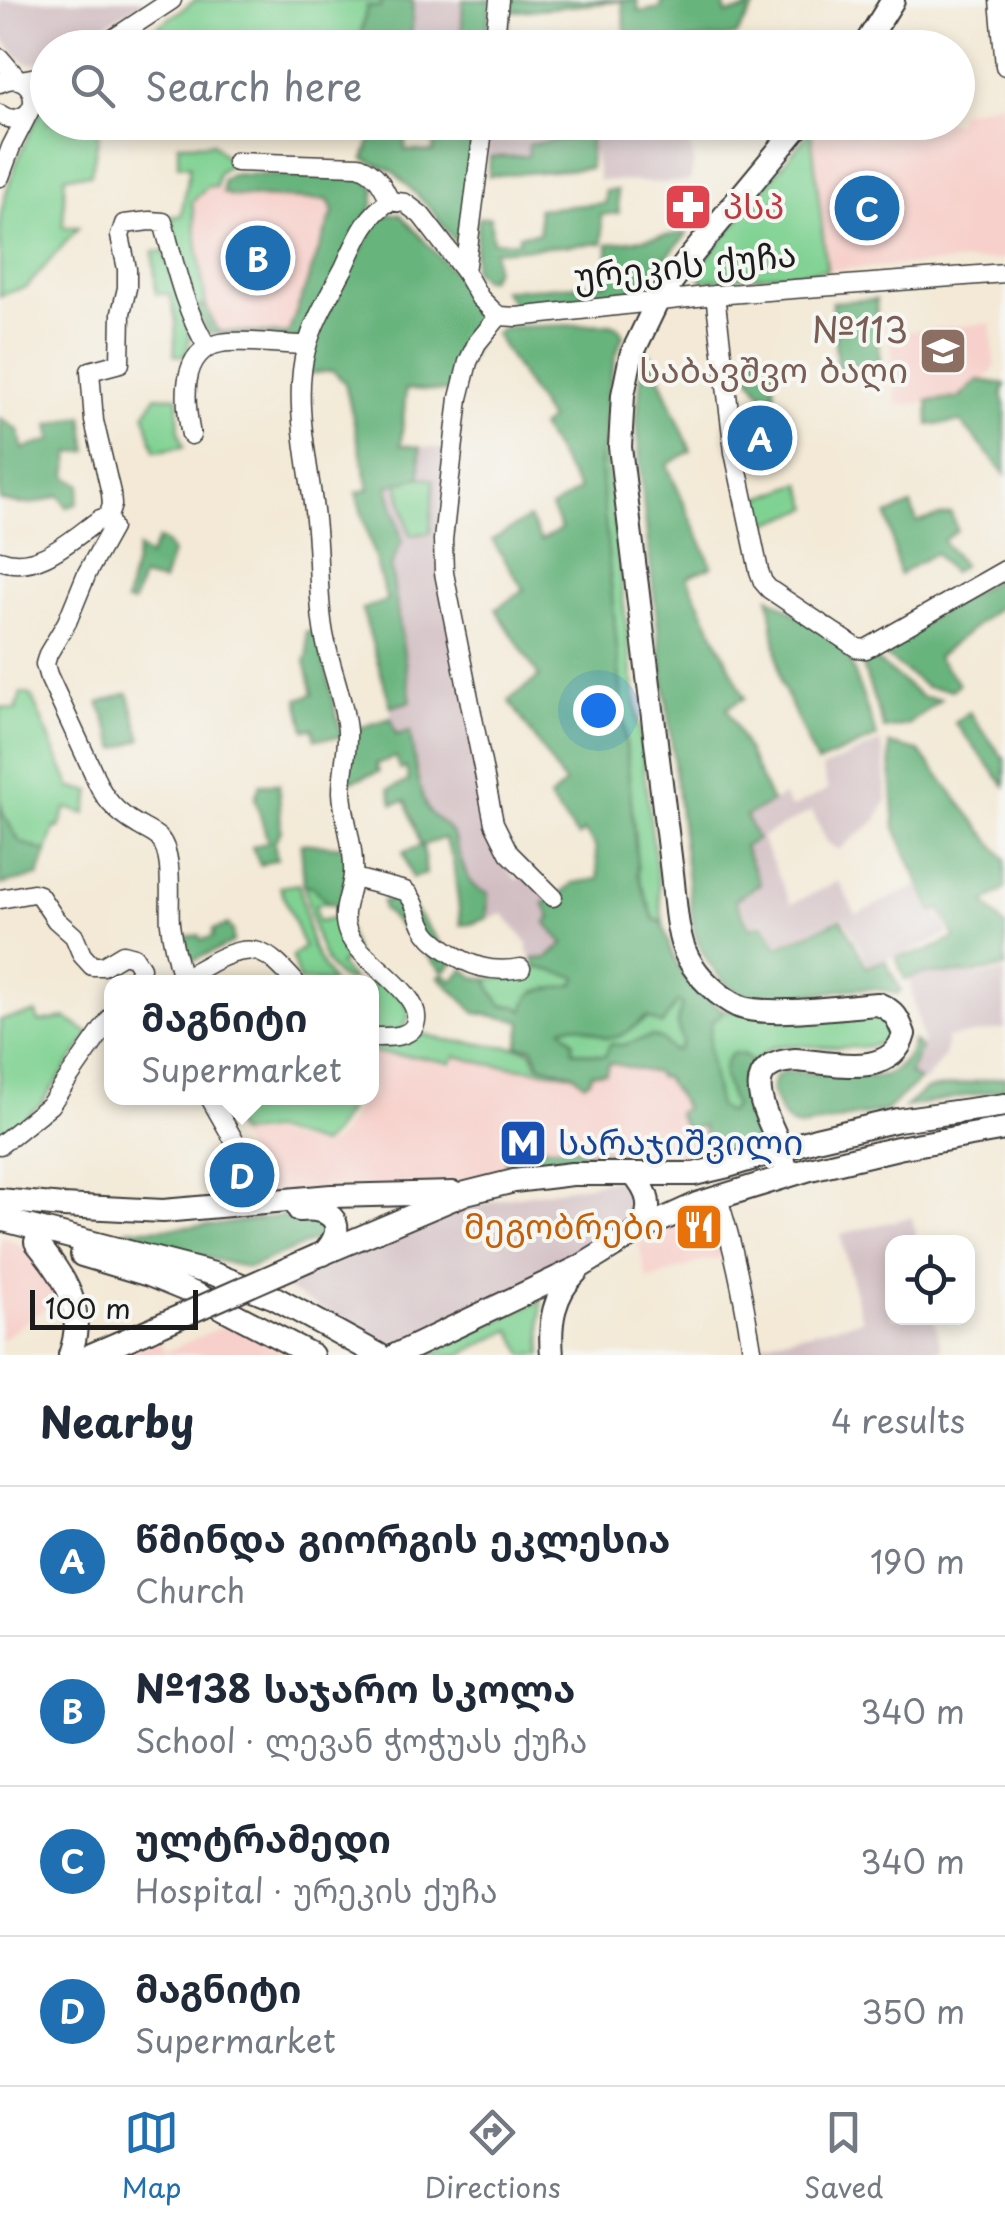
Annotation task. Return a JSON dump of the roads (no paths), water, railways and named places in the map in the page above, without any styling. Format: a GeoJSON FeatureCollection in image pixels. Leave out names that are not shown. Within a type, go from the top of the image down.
{"type":"FeatureCollection","features":[{"type":"Feature","properties":{"kind":"main road"},"geometry":{"type":"LineString","coordinates":[[874,30],[893,0]]}},
{"type":"Feature","properties":{"kind":"main road"},"geometry":{"type":"LineString","coordinates":[[787,140],[658,300],[632,356],[623,395],[620,447],[682,940],[688,958],[712,989],[740,1007],[767,1012],[878,1004],[892,1009],[904,1034],[895,1053],[878,1064],[784,1060],[769,1066],[760,1078],[758,1092],[788,1175]]}},
{"type":"Feature","properties":{"kind":"main road"},"geometry":{"type":"LineString","coordinates":[[0,1200],[163,1211],[331,1196],[466,1192],[572,1174],[694,1174],[898,1120],[1005,1105]]}},
{"type":"Feature","properties":{"kind":"main road"},"geometry":{"type":"LineString","coordinates":[[396,1355],[580,1268],[676,1212],[717,1196],[920,1144],[1005,1129]]}},
{"type":"Feature","properties":{"kind":"main road"},"geometry":{"type":"LineString","coordinates":[[634,1174],[649,1198],[649,1213],[642,1229]]}},
{"type":"Feature","properties":{"kind":"main road"},"geometry":{"type":"LineString","coordinates":[[92,1355],[466,1192]]}},
{"type":"Feature","properties":{"kind":"main road"},"geometry":{"type":"LineString","coordinates":[[127,1252],[112,1236],[122,1223],[214,1221],[312,1208],[324,1210],[336,1225],[334,1241],[320,1255]]}},
{"type":"Feature","properties":{"kind":"main road"},"geometry":{"type":"LineString","coordinates":[[0,1219],[198,1268],[292,1307],[379,1355]]}},
{"type":"Feature","properties":{"kind":"main road"},"geometry":{"type":"LineString","coordinates":[[0,1231],[183,1288],[312,1355]]}},
{"type":"Feature","properties":{"kind":"main road"},"geometry":{"type":"LineString","coordinates":[[36,1242],[63,1277],[73,1299],[76,1331],[70,1355]]}},
{"type":"Feature","properties":{"kind":"main road"},"geometry":{"type":"LineString","coordinates":[[552,1355],[551,1320],[556,1303],[580,1268]]}},
{"type":"Feature","properties":{"kind":"street"},"geometry":{"type":"LineString","coordinates":[[127,30],[172,0]]}},
{"type":"Feature","properties":{"kind":"street"},"geometry":{"type":"LineString","coordinates":[[496,30],[499,0]]}},
{"type":"Feature","properties":{"kind":"street"},"geometry":{"type":"LineString","coordinates":[[999,0],[1005,66]]}},
{"type":"Feature","properties":{"kind":"street"},"geometry":{"type":"LineString","coordinates":[[0,58],[12,80]]}},
{"type":"Feature","properties":{"kind":"street"},"geometry":{"type":"LineString","coordinates":[[0,114],[16,119],[30,108]]}},
{"type":"Feature","properties":{"kind":"street"},"geometry":{"type":"LineString","coordinates":[[0,177],[30,108]]}},
{"type":"Feature","properties":{"kind":"street"},"geometry":{"type":"LineString","coordinates":[[465,272],[482,140]]}},
{"type":"Feature","properties":{"kind":"street"},"geometry":{"type":"LineString","coordinates":[[236,162],[359,166],[372,171],[390,201]]}},
{"type":"Feature","properties":{"kind":"street"},"geometry":{"type":"LineString","coordinates":[[379,1037],[411,1031],[416,1012],[412,1001],[359,950],[348,933],[345,918],[345,904],[354,878],[342,786],[347,727],[323,629],[300,398],[307,345],[364,226],[372,214],[390,201],[405,203],[421,215],[480,298],[500,316],[468,362],[459,398],[442,540],[444,572],[494,824],[509,853],[552,898]]}},
{"type":"Feature","properties":{"kind":"street"},"geometry":{"type":"LineString","coordinates":[[178,975],[170,927],[165,850],[158,838],[108,802],[45,664],[112,528],[108,518],[112,493],[94,421],[90,370],[120,364],[121,313],[127,288],[120,236],[124,224],[163,222],[179,283],[208,348]]}},
{"type":"Feature","properties":{"kind":"street","name":"ურეკის ქუჩა"},"geometry":{"type":"LineString","coordinates":[[500,316],[517,318],[715,294],[1005,273]]}},
{"type":"Feature","properties":{"kind":"street"},"geometry":{"type":"LineString","coordinates":[[715,294],[734,452],[759,571],[769,589],[866,650],[1005,570]]}},
{"type":"Feature","properties":{"kind":"street"},"geometry":{"type":"LineString","coordinates":[[191,435],[185,405],[189,372],[198,355],[217,343],[307,345]]}},
{"type":"Feature","properties":{"kind":"street"},"geometry":{"type":"LineString","coordinates":[[0,560],[25,564],[44,558],[100,518],[108,518]]}},
{"type":"Feature","properties":{"kind":"street"},"geometry":{"type":"LineString","coordinates":[[354,878],[405,891],[432,939],[464,962],[486,970],[521,968]]}},
{"type":"Feature","properties":{"kind":"street"},"geometry":{"type":"LineString","coordinates":[[0,899],[40,894],[92,966],[102,966],[123,954],[134,956],[141,968],[140,975]]}},
{"type":"Feature","properties":{"kind":"street"},"geometry":{"type":"LineString","coordinates":[[189,975],[244,948],[263,953],[290,975]]}},
{"type":"Feature","properties":{"kind":"street"},"geometry":{"type":"LineString","coordinates":[[0,1145],[50,1105],[104,1030]]}},
{"type":"Feature","properties":{"kind":"street"},"geometry":{"type":"LineString","coordinates":[[214,1105],[268,1202]]}},
{"type":"Feature","properties":{"kind":"street"},"geometry":{"type":"LineString","coordinates":[[918,1118],[910,1122],[907,1130],[910,1138],[920,1144]]}},
{"type":"Feature","properties":{"kind":"street"},"geometry":{"type":"LineString","coordinates":[[717,1196],[753,1355]]}},
{"type":"Feature","properties":{"kind":"place","name":"პსპ"},"geometry":{"type":"Point","coordinates":[688,207]}},
{"type":"Feature","properties":{"kind":"place","name":"ულტრამედი"},"geometry":{"type":"Point","coordinates":[867,208]}},
{"type":"Feature","properties":{"kind":"place","name":"№138 საჯარო სკოლა"},"geometry":{"type":"Point","coordinates":[258,258]}},
{"type":"Feature","properties":{"kind":"place","name":"№113 საბავშვო ბაღი"},"geometry":{"type":"Point","coordinates":[943,351]}},
{"type":"Feature","properties":{"kind":"place","name":"წმინდა გიორგის ეკლესია"},"geometry":{"type":"Point","coordinates":[760,438]}},
{"type":"Feature","properties":{"kind":"place","name":"სარაჯიშვილი"},"geometry":{"type":"Point","coordinates":[523,1143]}},
{"type":"Feature","properties":{"kind":"place","name":"მაგნიტი"},"geometry":{"type":"Point","coordinates":[242,1175]}},
{"type":"Feature","properties":{"kind":"place","name":"მეგობრები"},"geometry":{"type":"Point","coordinates":[699,1227]}}]}
